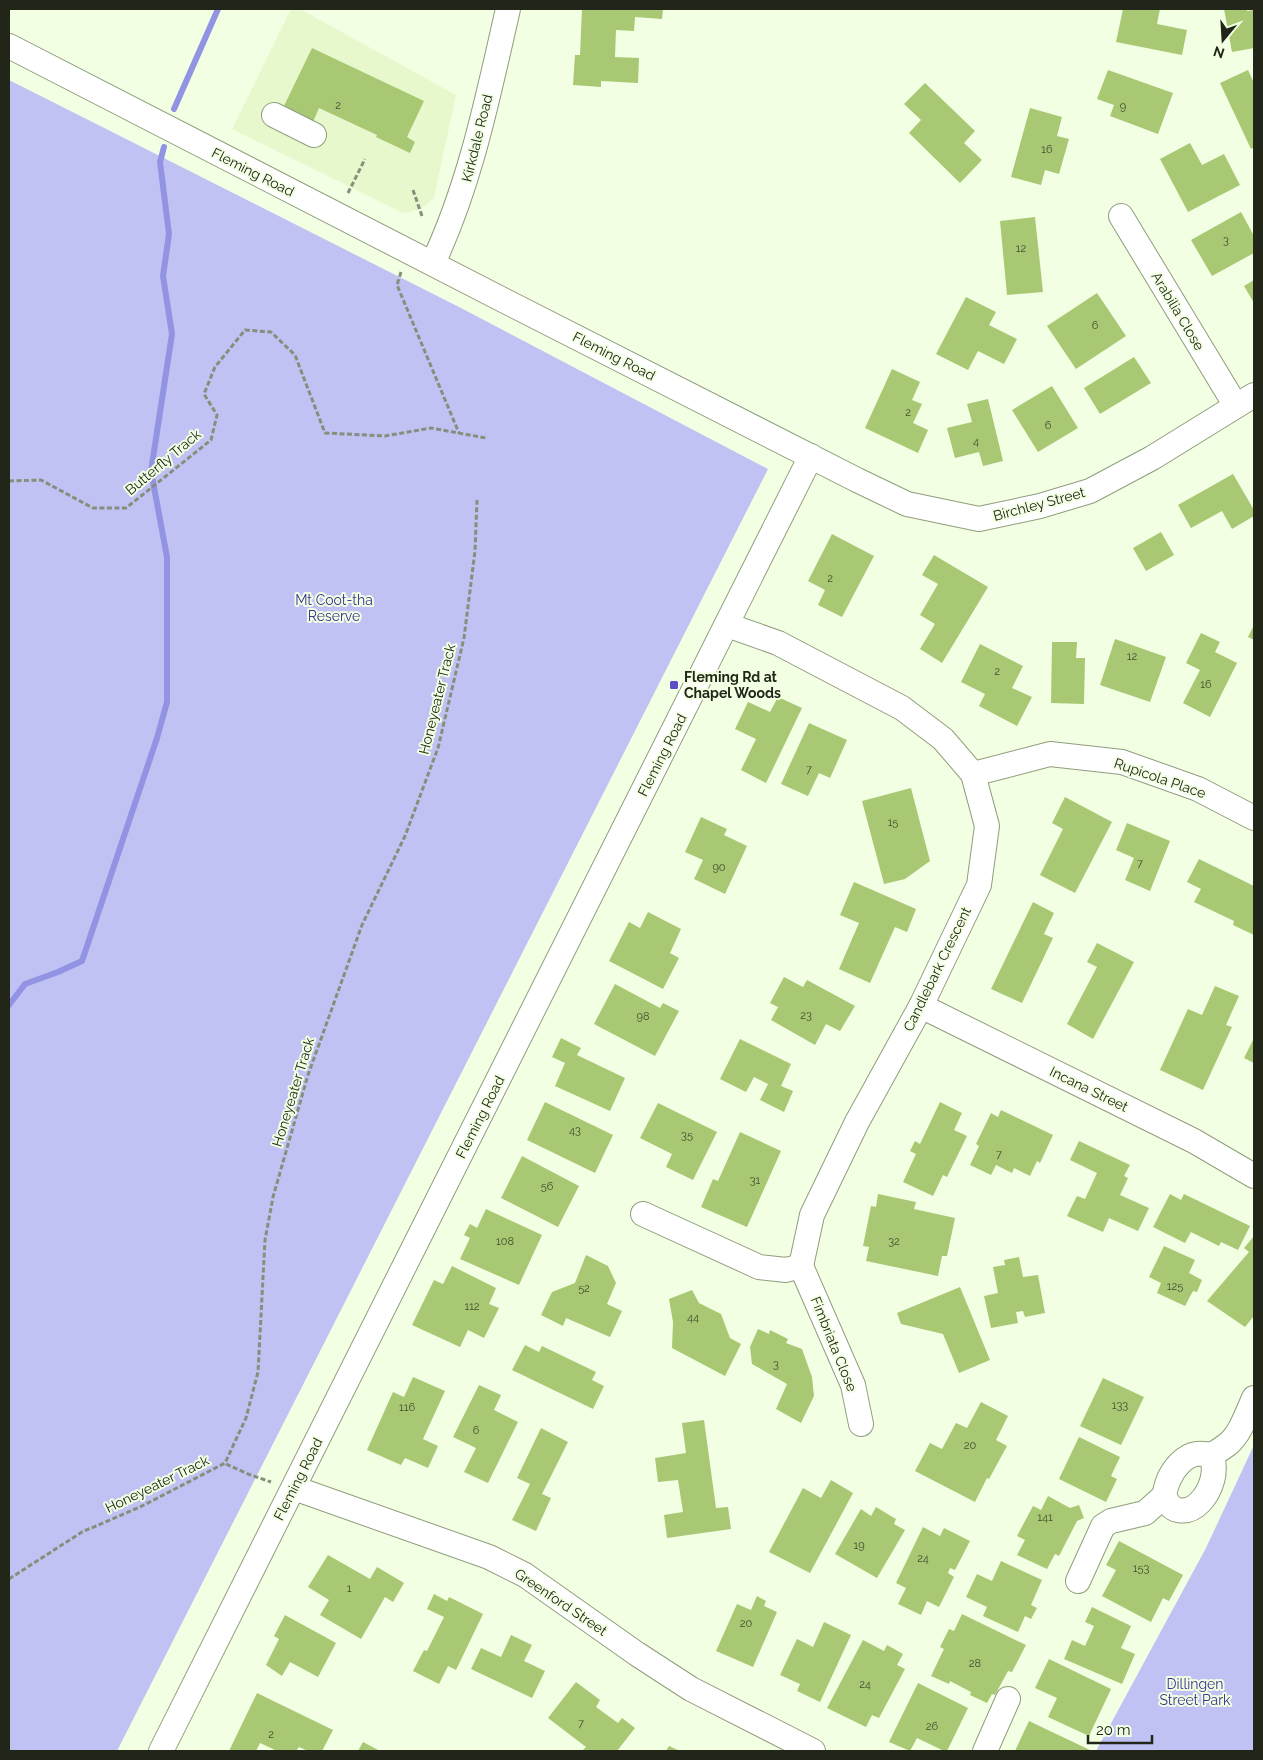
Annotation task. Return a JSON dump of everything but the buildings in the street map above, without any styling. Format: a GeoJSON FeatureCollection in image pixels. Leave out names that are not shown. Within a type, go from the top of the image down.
{"type":"FeatureCollection","features":[{"type":"Feature","properties":{"kind":"street","name":"Kirkdale Road"},"geometry":{"type":"LineString","coordinates":[[433,263],[449,229],[463,190],[480,129],[508,9]]}},
{"type":"Feature","properties":{"kind":"street","name":"Fleming Road"},"geometry":{"type":"LineString","coordinates":[[9,46],[811,456],[161,1751]]}},
{"type":"Feature","properties":{"kind":"street"},"geometry":{"type":"LineString","coordinates":[[274,115],[314,135]]}},
{"type":"Feature","properties":{"kind":"street","name":"Arabilia Close"},"geometry":{"type":"LineString","coordinates":[[1121,216],[1245,401]]}},
{"type":"Feature","properties":{"kind":"street","name":"Birchley Street"},"geometry":{"type":"LineString","coordinates":[[811,456],[906,504],[978,519],[1040,506],[1090,491],[1152,458],[1245,401]]}},
{"type":"Feature","properties":{"kind":"street","name":"Candlebark Crescent"},"geometry":{"type":"LineString","coordinates":[[727,625],[778,643],[902,708],[943,739],[973,774],[987,826],[979,885],[921,1006],[857,1122],[812,1216],[801,1266]]}},
{"type":"Feature","properties":{"kind":"street","name":"Rupicola Place"},"geometry":{"type":"LineString","coordinates":[[973,774],[1050,754],[1122,762],[1198,789],[1254,818]]}},
{"type":"Feature","properties":{"kind":"street","name":"Incana Street"},"geometry":{"type":"LineString","coordinates":[[921,1006],[1194,1140],[1254,1176]]}},
{"type":"Feature","properties":{"kind":"street"},"geometry":{"type":"LineString","coordinates":[[643,1214],[759,1267],[786,1270],[801,1266]]}},
{"type":"Feature","properties":{"kind":"street","name":"Fimbriata Close"},"geometry":{"type":"LineString","coordinates":[[801,1266],[853,1385],[860,1424]]}},
{"type":"Feature","properties":{"kind":"street"},"geometry":{"type":"LineString","coordinates":[[1078,1581],[1104,1526],[1111,1521],[1144,1513],[1164,1496],[1174,1470],[1183,1460],[1195,1454],[1212,1454],[1228,1444],[1240,1429],[1254,1398]]}},
{"type":"Feature","properties":{"kind":"street"},"geometry":{"type":"LineString","coordinates":[[1164,1496],[1168,1504],[1176,1510],[1187,1511],[1196,1506],[1206,1494],[1212,1480],[1214,1466],[1212,1454]]}},
{"type":"Feature","properties":{"kind":"street","name":"Greenford Street"},"geometry":{"type":"LineString","coordinates":[[294,1488],[489,1557],[525,1575],[637,1654],[691,1689],[812,1751]]}},
{"type":"Feature","properties":{"kind":"street"},"geometry":{"type":"LineString","coordinates":[[985,1751],[1008,1699]]}},
{"type":"Feature","properties":{"kind":"path"},"geometry":{"type":"LineString","coordinates":[[348,193],[365,159]]}},
{"type":"Feature","properties":{"kind":"path"},"geometry":{"type":"LineString","coordinates":[[413,190],[422,216]]}},
{"type":"Feature","properties":{"kind":"path"},"geometry":{"type":"LineString","coordinates":[[407,250],[397,286],[459,434]]}},
{"type":"Feature","properties":{"kind":"path","name":"Butterfly Track"},"geometry":{"type":"LineString","coordinates":[[9,481],[41,480],[93,508],[126,508],[211,440],[217,415],[204,394],[215,367],[245,330],[271,332],[295,355],[325,433],[385,436],[431,428],[486,438]]}},
{"type":"Feature","properties":{"kind":"path","name":"Honeyeater Track"},"geometry":{"type":"LineString","coordinates":[[9,1579],[82,1532],[142,1506],[225,1463],[246,1418],[258,1372],[265,1240],[273,1197],[308,1075],[359,935],[405,836],[438,748],[464,638],[475,551],[476,500]]}},
{"type":"Feature","properties":{"kind":"path"},"geometry":{"type":"LineString","coordinates":[[226,1464],[248,1474],[294,1488]]}},
{"type":"Feature","properties":{"kind":"shaded area"},"geometry":{"type":"Polygon","coordinates":[[[291,9],[300,9],[456,95],[434,198],[421,209],[403,213],[232,129],[291,9]]]}},
{"type":"Feature","properties":{"kind":"green space","name":"Mt Coot-tha Reserve"},"geometry":{"type":"Polygon","coordinates":[[[9,80],[461,308],[768,469],[117,1751],[9,1751],[9,80]]]}},
{"type":"Feature","properties":{"kind":"green space","name":"Dillingen Street Park"},"geometry":{"type":"Polygon","coordinates":[[[1254,1445],[1254,1751],[1096,1751],[1206,1548],[1254,1445]]]}},
{"type":"Feature","properties":{"kind":"waterway"},"geometry":{"type":"LineString","coordinates":[[174,109],[218,9]]}},
{"type":"Feature","properties":{"kind":"waterway"},"geometry":{"type":"LineString","coordinates":[[9,1005],[25,984],[82,961],[157,738],[167,702],[167,557],[151,471],[172,334],[163,276],[169,234],[160,162],[164,147]]}},
{"type":"Feature","properties":{"kind":"place","name":"Fleming Rd at Chapel Woods"},"geometry":{"type":"Point","coordinates":[674,685]}}]}
